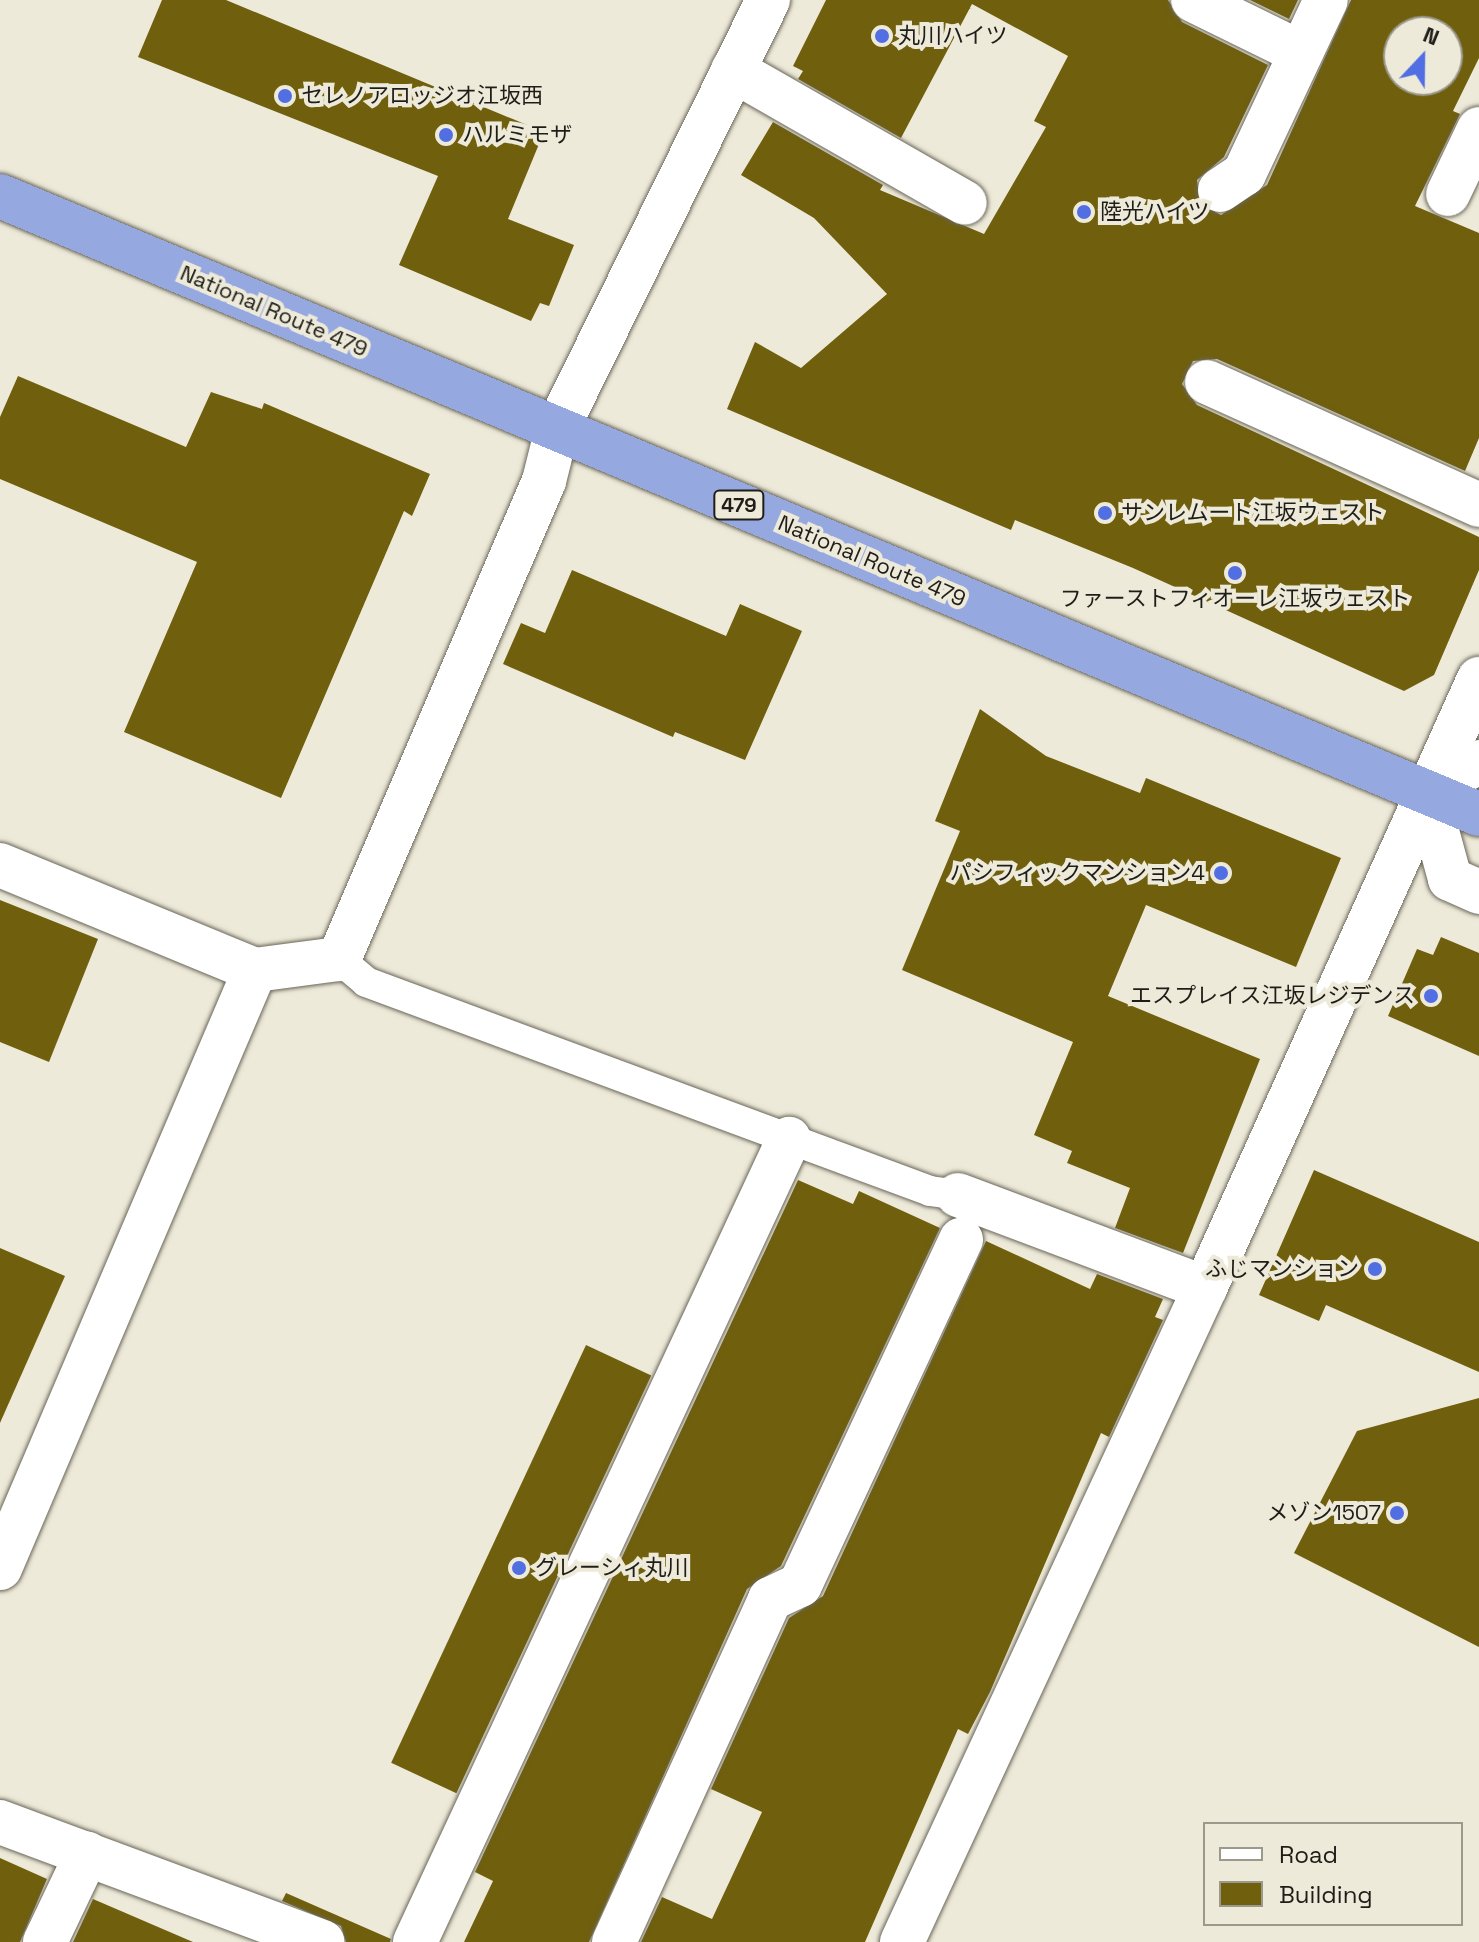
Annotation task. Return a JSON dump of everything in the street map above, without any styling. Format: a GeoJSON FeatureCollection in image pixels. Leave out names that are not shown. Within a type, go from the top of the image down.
{"type":"FeatureCollection","features":[{"type":"Feature","properties":{"kind":"highway","name":"National Route 479"},"geometry":{"type":"LineString","coordinates":[[0,196],[1479,814]]}},
{"type":"Feature","properties":{"kind":"street"},"geometry":{"type":"LineString","coordinates":[[0,865],[255,970],[339,959],[544,481],[557,429],[768,0]]}},
{"type":"Feature","properties":{"kind":"street"},"geometry":{"type":"LineString","coordinates":[[1193,0],[1301,53]]}},
{"type":"Feature","properties":{"kind":"street"},"geometry":{"type":"LineString","coordinates":[[1220,190],[1244,174],[1326,0]]}},
{"type":"Feature","properties":{"kind":"street"},"geometry":{"type":"LineString","coordinates":[[733,70],[965,203]]}},
{"type":"Feature","properties":{"kind":"street"},"geometry":{"type":"LineString","coordinates":[[1448,194],[1479,129]]}},
{"type":"Feature","properties":{"kind":"street"},"geometry":{"type":"LineString","coordinates":[[1207,382],[1479,505]]}},
{"type":"Feature","properties":{"kind":"street"},"geometry":{"type":"LineString","coordinates":[[902,1942],[1205,1288],[1479,679]]}},
{"type":"Feature","properties":{"kind":"street"},"geometry":{"type":"LineString","coordinates":[[1426,791],[1479,762]]}},
{"type":"Feature","properties":{"kind":"street"},"geometry":{"type":"LineString","coordinates":[[1426,791],[1450,879],[1479,892]]}},
{"type":"Feature","properties":{"kind":"street"},"geometry":{"type":"LineString","coordinates":[[0,1568],[255,970]]}},
{"type":"Feature","properties":{"kind":"street"},"geometry":{"type":"LineString","coordinates":[[415,1942],[789,1139]]}},
{"type":"Feature","properties":{"kind":"street"},"geometry":{"type":"LineString","coordinates":[[958,1195],[1205,1288]]}},
{"type":"Feature","properties":{"kind":"street"},"geometry":{"type":"LineString","coordinates":[[614,1942],[770,1599],[800,1585],[961,1240]]}},
{"type":"Feature","properties":{"kind":"street"},"geometry":{"type":"LineString","coordinates":[[0,1822],[87,1854],[260,1932],[322,1942]]}},
{"type":"Feature","properties":{"kind":"street"},"geometry":{"type":"LineString","coordinates":[[45,1942],[87,1854]]}},
{"type":"Feature","properties":{"kind":"lane"},"geometry":{"type":"LineString","coordinates":[[339,959],[366,982],[930,1191],[958,1195]]}},
{"type":"Feature","properties":{"kind":"building"},"geometry":{"type":"Polygon","coordinates":[[[162,0],[226,0],[544,132],[508,219],[574,245],[549,306],[540,303],[531,321],[399,265],[438,176],[138,57],[162,0]]]}},
{"type":"Feature","properties":{"kind":"building"},"geometry":{"type":"Polygon","coordinates":[[[826,0],[1168,0],[1182,22],[1268,65],[1224,157],[1197,180],[1200,204],[1221,215],[1267,185],[1351,0],[1479,0],[1479,58],[1463,91],[1463,16],[1383,16],[1383,96],[1460,96],[1453,111],[1460,114],[1415,206],[1479,233],[1479,438],[1465,471],[1217,359],[1193,361],[1182,384],[1197,405],[1479,537],[1479,570],[1434,675],[1404,691],[1133,568],[1015,520],[1011,530],[727,409],[755,342],[801,368],[887,294],[814,218],[741,175],[773,122],[883,185],[880,190],[984,234],[1046,127],[1034,121],[1068,56],[972,4],[901,138],[798,79],[803,71],[793,66],[826,0]]]}},
{"type":"Feature","properties":{"kind":"building"},"geometry":{"type":"Polygon","coordinates":[[[1250,0],[1298,0],[1289,19],[1250,0]]]}},
{"type":"Feature","properties":{"kind":"building"},"geometry":{"type":"Polygon","coordinates":[[[18,376],[186,447],[211,392],[262,409],[264,403],[430,474],[412,516],[404,511],[281,798],[124,732],[197,562],[0,479],[0,417],[18,376]]]}},
{"type":"Feature","properties":{"kind":"building"},"geometry":{"type":"Polygon","coordinates":[[[572,570],[726,636],[740,604],[802,631],[745,760],[675,732],[673,737],[503,664],[521,623],[545,633],[572,570]]]}},
{"type":"Feature","properties":{"kind":"building"},"geometry":{"type":"Polygon","coordinates":[[[980,709],[1046,756],[1140,793],[1146,778],[1341,858],[1296,967],[1146,905],[1108,996],[1260,1059],[1183,1253],[1115,1228],[1130,1188],[1067,1163],[1072,1151],[1034,1135],[1073,1042],[902,970],[960,831],[935,821],[980,709]]]}},
{"type":"Feature","properties":{"kind":"building"},"geometry":{"type":"Polygon","coordinates":[[[0,900],[98,939],[49,1062],[0,1042],[0,900]]]}},
{"type":"Feature","properties":{"kind":"building","name":"エスプレイス江坂レジデンス"},"geometry":{"type":"Polygon","coordinates":[[[1441,937],[1479,953],[1479,1056],[1388,1016],[1417,949],[1433,955],[1441,937]]]}},
{"type":"Feature","properties":{"kind":"building","name":"ふじマンション"},"geometry":{"type":"Polygon","coordinates":[[[1314,1170],[1479,1242],[1479,1372],[1326,1305],[1319,1321],[1259,1295],[1314,1170]]]}},
{"type":"Feature","properties":{"kind":"building"},"geometry":{"type":"Polygon","coordinates":[[[798,1180],[853,1204],[859,1191],[940,1228],[781,1566],[747,1589],[589,1942],[464,1942],[493,1881],[475,1872],[798,1180]]]}},
{"type":"Feature","properties":{"kind":"building"},"geometry":{"type":"Polygon","coordinates":[[[986,1241],[1090,1289],[1097,1274],[1163,1299],[1155,1317],[1163,1320],[1109,1437],[1101,1433],[990,1692],[968,1734],[958,1729],[865,1942],[641,1942],[662,1897],[712,1919],[762,1812],[711,1789],[789,1618],[823,1596],[986,1241]]]}},
{"type":"Feature","properties":{"kind":"building"},"geometry":{"type":"Polygon","coordinates":[[[0,1248],[65,1276],[0,1423],[0,1248]]]}},
{"type":"Feature","properties":{"kind":"building","name":"グレーシィ丸川"},"geometry":{"type":"Polygon","coordinates":[[[586,1345],[651,1375],[456,1793],[391,1763],[586,1345]]]}},
{"type":"Feature","properties":{"kind":"building","name":"メゾン1507"},"geometry":{"type":"Polygon","coordinates":[[[1479,1398],[1479,1647],[1294,1553],[1357,1431],[1479,1398]]]}},
{"type":"Feature","properties":{"kind":"building"},"geometry":{"type":"Polygon","coordinates":[[[0,1858],[47,1879],[20,1942],[0,1942],[0,1858]]]}},
{"type":"Feature","properties":{"kind":"building"},"geometry":{"type":"Polygon","coordinates":[[[286,1893],[391,1939],[390,1942],[346,1942],[341,1926],[282,1901],[286,1893]]]}},
{"type":"Feature","properties":{"kind":"building"},"geometry":{"type":"Polygon","coordinates":[[[93,1899],[193,1942],[73,1942],[93,1899]]]}},
{"type":"Feature","properties":{"kind":"place","name":"丸川ハイツ"},"geometry":{"type":"Point","coordinates":[882,36]}},
{"type":"Feature","properties":{"kind":"place","name":"セレノアロッジオ江坂西"},"geometry":{"type":"Point","coordinates":[285,96]}},
{"type":"Feature","properties":{"kind":"place","name":"ハルミモザ"},"geometry":{"type":"Point","coordinates":[446,135]}},
{"type":"Feature","properties":{"kind":"place","name":"陸光ハイツ"},"geometry":{"type":"Point","coordinates":[1084,212]}},
{"type":"Feature","properties":{"kind":"place","name":"サンレムート江坂ウェスト"},"geometry":{"type":"Point","coordinates":[1105,513]}},
{"type":"Feature","properties":{"kind":"place","name":"ファーストフィオーレ江坂ウェスト"},"geometry":{"type":"Point","coordinates":[1235,573]}},
{"type":"Feature","properties":{"kind":"place","name":"パシフィックマンション4"},"geometry":{"type":"Point","coordinates":[1221,873]}},
{"type":"Feature","properties":{"kind":"place","name":"エスプレイス江坂レジデンス"},"geometry":{"type":"Point","coordinates":[1431,996]}},
{"type":"Feature","properties":{"kind":"place","name":"ふじマンション"},"geometry":{"type":"Point","coordinates":[1375,1269]}},
{"type":"Feature","properties":{"kind":"place","name":"メゾン1507"},"geometry":{"type":"Point","coordinates":[1397,1513]}},
{"type":"Feature","properties":{"kind":"place","name":"グレーシィ丸川"},"geometry":{"type":"Point","coordinates":[519,1568]}}]}
